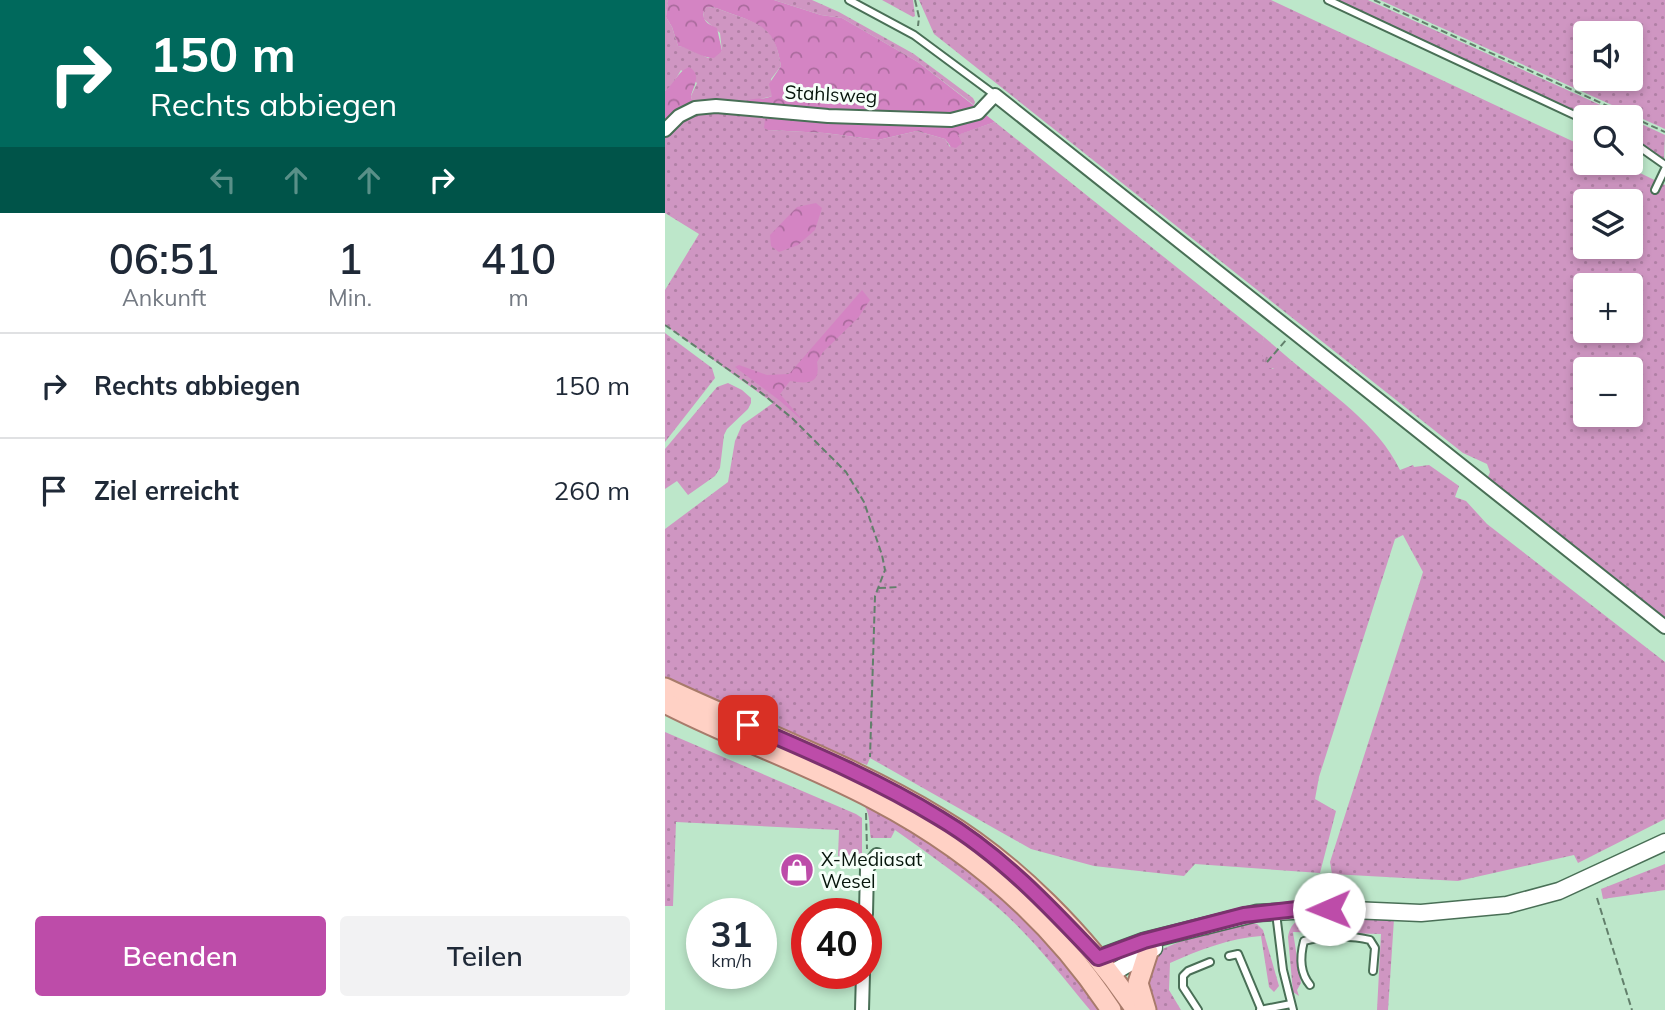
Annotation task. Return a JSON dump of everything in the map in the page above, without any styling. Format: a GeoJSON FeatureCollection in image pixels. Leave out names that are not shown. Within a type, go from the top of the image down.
{"type":"FeatureCollection","features":[{"type":"Feature","properties":{"kind":"main road"},"geometry":{"type":"LineString","coordinates":[[665,688],[885,787],[941,819],[1026,885],[1101,974],[1136,1010]]}},
{"type":"Feature","properties":{"kind":"main road"},"geometry":{"type":"LineString","coordinates":[[665,703],[871,797],[921,825],[981,868],[1040,920],[1075,959],[1101,974],[1111,1010]]}},
{"type":"Feature","properties":{"kind":"main road"},"geometry":{"type":"LineString","coordinates":[[1146,1010],[1138,983],[1148,952]]}},
{"type":"Feature","properties":{"kind":"street","name":"Stahlsweg"},"geometry":{"type":"LineString","coordinates":[[665,130],[679,116],[695,108],[716,106],[828,116],[951,120],[978,113],[995,96]]}},
{"type":"Feature","properties":{"kind":"street"},"geometry":{"type":"LineString","coordinates":[[995,96],[1665,627]]}},
{"type":"Feature","properties":{"kind":"street"},"geometry":{"type":"LineString","coordinates":[[1101,974],[1144,941],[1226,919],[1276,911],[1329,909],[1422,913],[1507,905],[1559,891],[1665,842]]}},
{"type":"Feature","properties":{"kind":"street"},"geometry":{"type":"LineString","coordinates":[[866,898],[867,868],[877,855]]}},
{"type":"Feature","properties":{"kind":"street"},"geometry":{"type":"LineString","coordinates":[[1101,974],[1148,952],[1174,934]]}},
{"type":"Feature","properties":{"kind":"street"},"geometry":{"type":"LineString","coordinates":[[862,1010],[863,989]]}},
{"type":"Feature","properties":{"kind":"lane"},"geometry":{"type":"LineString","coordinates":[[849,0],[915,34],[995,96]]}},
{"type":"Feature","properties":{"kind":"lane"},"geometry":{"type":"LineString","coordinates":[[1328,0],[1573,114]]}},
{"type":"Feature","properties":{"kind":"lane"},"geometry":{"type":"LineString","coordinates":[[1643,150],[1665,167],[1655,190]]}},
{"type":"Feature","properties":{"kind":"lane"},"geometry":{"type":"LineString","coordinates":[[1229,956],[1238,954],[1260,1010],[1292,1007],[1283,970],[1276,911]]}},
{"type":"Feature","properties":{"kind":"lane"},"geometry":{"type":"LineString","coordinates":[[1310,985],[1304,977],[1302,949],[1304,941],[1312,939],[1370,940],[1375,948],[1373,971]]}},
{"type":"Feature","properties":{"kind":"lane"},"geometry":{"type":"LineString","coordinates":[[1198,1010],[1183,987],[1183,976],[1188,971],[1210,962]]}},
{"type":"Feature","properties":{"kind":"path"},"geometry":{"type":"LineString","coordinates":[[915,0],[919,26]]}},
{"type":"Feature","properties":{"kind":"path"},"geometry":{"type":"LineString","coordinates":[[1374,0],[1665,132]]}},
{"type":"Feature","properties":{"kind":"path"},"geometry":{"type":"LineString","coordinates":[[665,324],[792,418],[846,472],[864,502],[885,570],[875,596],[870,757]]}},
{"type":"Feature","properties":{"kind":"path"},"geometry":{"type":"LineString","coordinates":[[1267,362],[1293,331]]}},
{"type":"Feature","properties":{"kind":"path"},"geometry":{"type":"LineString","coordinates":[[878,587],[899,587]]}},
{"type":"Feature","properties":{"kind":"path"},"geometry":{"type":"LineString","coordinates":[[863,808],[867,818],[867,868]]}},
{"type":"Feature","properties":{"kind":"path"},"geometry":{"type":"LineString","coordinates":[[1597,898],[1632,1010]]}},
{"type":"Feature","properties":{"kind":"green space"},"geometry":{"type":"Polygon","coordinates":[[[665,0],[668,0],[666,17],[678,46],[708,58],[722,51],[720,33],[704,19],[704,10],[707,7],[746,19],[768,32],[776,45],[781,66],[771,79],[773,96],[743,103],[693,104],[691,96],[697,83],[681,70],[671,87],[665,91],[665,0]]]}},
{"type":"Feature","properties":{"kind":"green space"},"geometry":{"type":"Polygon","coordinates":[[[668,0],[774,0],[821,15],[842,18],[918,62],[995,122],[958,135],[962,143],[956,148],[951,147],[945,139],[917,131],[878,140],[825,133],[768,130],[764,128],[765,119],[778,114],[743,103],[772,96],[769,84],[781,66],[772,38],[754,23],[707,7],[704,18],[708,24],[717,28],[722,51],[714,58],[705,56],[678,46],[666,17],[668,0]]]}},
{"type":"Feature","properties":{"kind":"green space"},"geometry":{"type":"Polygon","coordinates":[[[774,0],[812,0],[839,12],[914,54],[973,98],[974,105],[918,62],[842,18],[821,15],[774,0]]]}},
{"type":"Feature","properties":{"kind":"green space"},"geometry":{"type":"Polygon","coordinates":[[[882,0],[913,0],[915,16],[913,17],[882,0]]]}},
{"type":"Feature","properties":{"kind":"green space"},"geometry":{"type":"Polygon","coordinates":[[[919,0],[1271,0],[1573,141],[1573,175],[1643,174],[1665,185],[1665,622],[1487,479],[1490,472],[1487,464],[1463,453],[934,34],[919,0]]]}},
{"type":"Feature","properties":{"kind":"green space"},"geometry":{"type":"Polygon","coordinates":[[[1334,0],[1368,0],[1600,105],[1573,105],[1573,111],[1334,0]]]}},
{"type":"Feature","properties":{"kind":"green space"},"geometry":{"type":"Polygon","coordinates":[[[1380,0],[1665,0],[1665,129],[1643,119],[1643,105],[1612,105],[1581,91],[1643,91],[1643,21],[1573,21],[1573,87],[1380,0]]]}},
{"type":"Feature","properties":{"kind":"green space"},"geometry":{"type":"Polygon","coordinates":[[[689,67],[696,77],[691,96],[693,104],[665,124],[665,91],[689,67]]]}},
{"type":"Feature","properties":{"kind":"green space"},"geometry":{"type":"Polygon","coordinates":[[[718,109],[778,114],[773,118],[768,130],[825,133],[878,140],[917,131],[945,139],[950,147],[957,135],[995,122],[1264,337],[1261,350],[1272,369],[1292,361],[1366,424],[1391,453],[1400,470],[1413,465],[1429,465],[1459,486],[1455,497],[1466,501],[1487,524],[1665,662],[1665,819],[1578,863],[1574,855],[1458,881],[1332,874],[1330,862],[1423,572],[1403,535],[1395,539],[1319,777],[1315,799],[1336,811],[1320,873],[1195,864],[1184,876],[1094,866],[1031,849],[870,758],[867,765],[808,744],[665,680],[665,529],[728,482],[735,441],[742,425],[773,403],[665,325],[665,290],[699,234],[665,213],[665,137],[688,117],[718,109]]]}},
{"type":"Feature","properties":{"kind":"green space"},"geometry":{"type":"Polygon","coordinates":[[[1643,125],[1665,135],[1664,162],[1643,147],[1643,125]]]}},
{"type":"Feature","properties":{"kind":"green space"},"geometry":{"type":"Polygon","coordinates":[[[816,203],[822,208],[815,230],[798,245],[779,252],[771,246],[770,235],[797,207],[816,203]]]}},
{"type":"Feature","properties":{"kind":"green space"},"geometry":{"type":"Polygon","coordinates":[[[862,290],[870,300],[858,318],[823,352],[817,362],[815,378],[808,382],[790,381],[780,394],[805,423],[735,367],[739,365],[767,375],[789,374],[862,290]]]}},
{"type":"Feature","properties":{"kind":"green space"},"geometry":{"type":"Polygon","coordinates":[[[665,333],[712,368],[715,378],[665,442],[665,333]]]}},
{"type":"Feature","properties":{"kind":"green space"},"geometry":{"type":"Polygon","coordinates":[[[1264,337],[1292,361],[1276,368],[1267,367],[1260,350],[1264,337]]]}},
{"type":"Feature","properties":{"kind":"green space"},"geometry":{"type":"Polygon","coordinates":[[[728,383],[742,390],[751,398],[751,403],[724,435],[720,468],[715,476],[688,495],[677,481],[665,489],[665,449],[717,387],[728,383]]]}},
{"type":"Feature","properties":{"kind":"green space"},"geometry":{"type":"Polygon","coordinates":[[[665,732],[856,814],[862,818],[862,862],[838,856],[839,830],[676,822],[673,906],[665,906],[665,732]]]}},
{"type":"Feature","properties":{"kind":"green space"},"geometry":{"type":"Polygon","coordinates":[[[859,800],[935,843],[985,881],[1029,922],[1103,1010],[1090,1010],[1021,929],[946,866],[895,830],[891,838],[871,838],[868,813],[859,800]]]}},
{"type":"Feature","properties":{"kind":"green space"},"geometry":{"type":"Polygon","coordinates":[[[1665,864],[1665,890],[1603,899],[1601,889],[1665,864]]]}},
{"type":"Feature","properties":{"kind":"green space"},"geometry":{"type":"Polygon","coordinates":[[[1316,916],[1394,919],[1388,1010],[1377,1010],[1381,934],[1293,932],[1301,983],[1297,990],[1299,996],[1293,992],[1289,931],[1297,921],[1316,916]]]}},
{"type":"Feature","properties":{"kind":"green space"},"geometry":{"type":"Polygon","coordinates":[[[1247,922],[1257,924],[1263,930],[1279,986],[1274,992],[1269,987],[1261,936],[1249,937],[1215,945],[1170,963],[1169,990],[1181,1010],[1152,1010],[1143,984],[1158,951],[1195,935],[1247,922]]]}},
{"type":"Feature","properties":{"kind":"place","name":"X-Mediasat Wesel"},"geometry":{"type":"Point","coordinates":[797,870]}},
{"type":"Feature","properties":{"kind":"route"},"geometry":{"type":"LineString","coordinates":[[748,725],[885,787],[941,819],[1026,885],[1098,958],[1144,941],[1244,915],[1297,909],[1329,909]]}}]}
